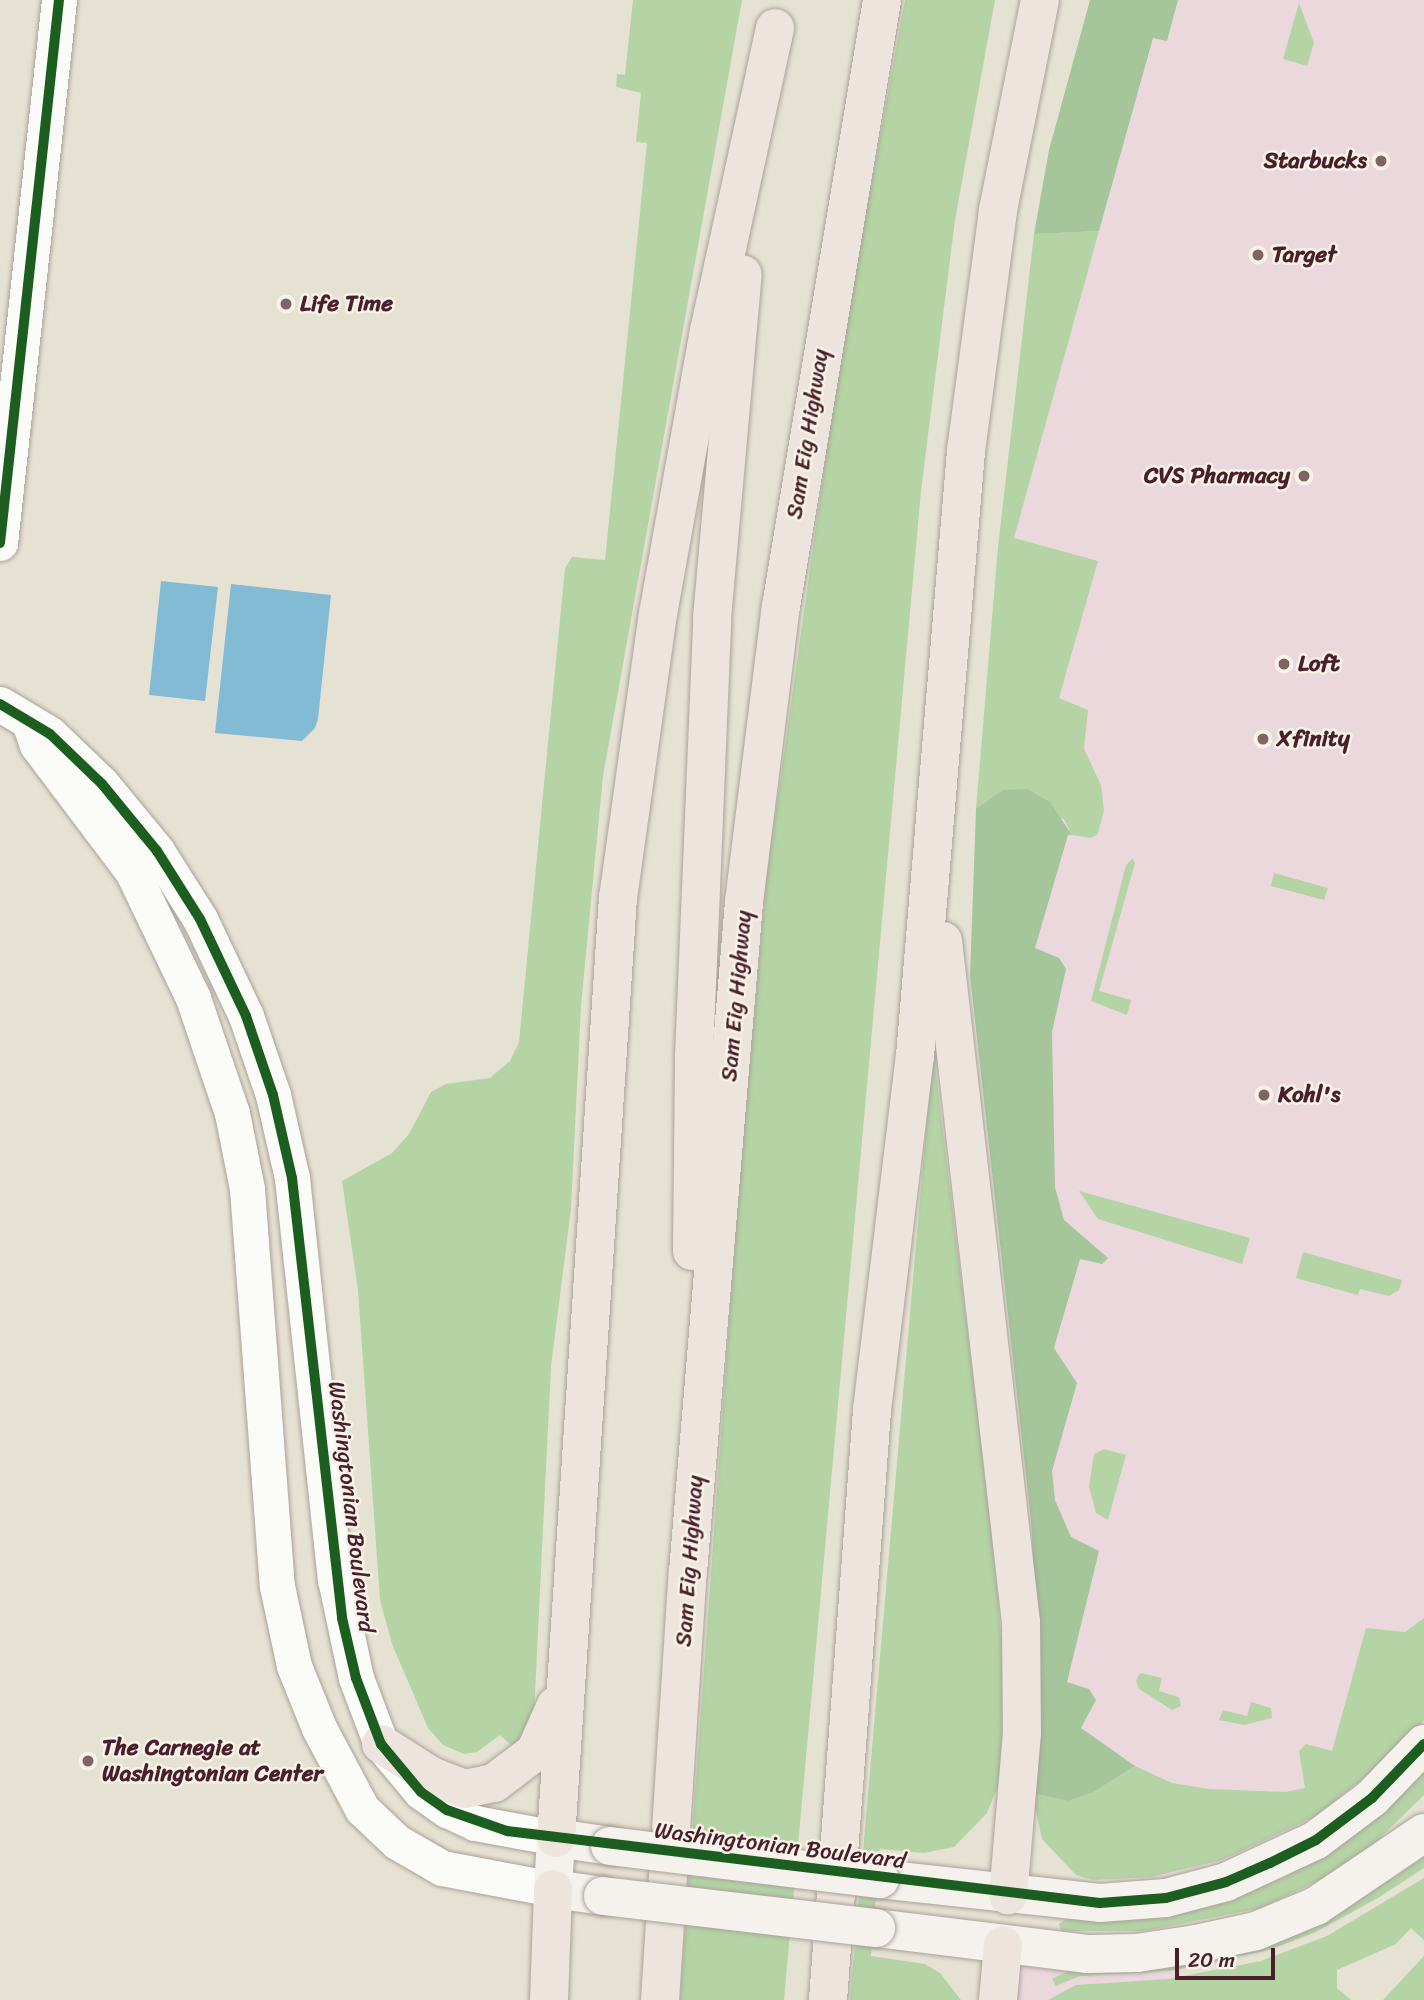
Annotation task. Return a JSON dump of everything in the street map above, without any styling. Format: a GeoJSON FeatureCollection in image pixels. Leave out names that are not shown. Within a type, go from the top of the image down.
{"type":"FeatureCollection","features":[{"type":"Feature","properties":{"kind":"main road","name":"Sam Eig Highway"},"geometry":{"type":"LineString","coordinates":[[660,2000],[688,1572],[744,902],[781,607],[882,0]]}},
{"type":"Feature","properties":{"kind":"main road"},"geometry":{"type":"LineString","coordinates":[[828,2000],[872,1410],[934,859],[945,666],[966,451],[998,211],[1040,0]]}},
{"type":"Feature","properties":{"kind":"main road"},"geometry":{"type":"LineString","coordinates":[[1012,144],[1058,0]]}},
{"type":"Feature","properties":{"kind":"main road"},"geometry":{"type":"LineString","coordinates":[[688,1572],[694,1056],[712,618],[740,301],[777,14]]}},
{"type":"Feature","properties":{"kind":"main road"},"geometry":{"type":"LineString","coordinates":[[556,1839],[611,992],[632,782],[709,331],[777,14]]}},
{"type":"Feature","properties":{"kind":"main road"},"geometry":{"type":"LineString","coordinates":[[934,859],[1021,1622],[1022,1733],[1008,1895]]}},
{"type":"Feature","properties":{"kind":"main road"},"geometry":{"type":"LineString","coordinates":[[381,1744],[431,1776],[465,1789],[495,1783],[535,1752],[564,1687]]}},
{"type":"Feature","properties":{"kind":"main road"},"geometry":{"type":"LineString","coordinates":[[549,2000],[553,1889]]}},
{"type":"Feature","properties":{"kind":"main road"},"geometry":{"type":"LineString","coordinates":[[998,2000],[1003,1945]]}},
{"type":"Feature","properties":{"kind":"street"},"geometry":{"type":"LineString","coordinates":[[0,543],[59,0]]}},
{"type":"Feature","properties":{"kind":"street","name":"Washingtonian Boulevard"},"geometry":{"type":"LineString","coordinates":[[0,704],[30,725],[50,734],[102,784],[157,851],[200,919],[246,1016],[273,1095],[292,1178],[335,1579],[356,1678],[381,1744],[421,1792],[447,1810],[475,1823],[556,1839],[1008,1895],[1100,1903],[1166,1898],[1226,1882],[1316,1840],[1372,1798],[1424,1744]]}},
{"type":"Feature","properties":{"kind":"street","name":"Washingtonian Boulevard"},"geometry":{"type":"LineString","coordinates":[[30,725],[37,745],[132,871],[193,998],[232,1113],[247,1189],[276,1586],[295,1666],[319,1728],[342,1778],[377,1826],[442,1868],[553,1889],[1088,1954],[1137,1953],[1256,1931],[1316,1906],[1424,1833]]}},
{"type":"Feature","properties":{"kind":"street"},"geometry":{"type":"LineString","coordinates":[[276,1586],[335,1579]]}},
{"type":"Feature","properties":{"kind":"street"},"geometry":{"type":"LineString","coordinates":[[553,1889],[556,1839]]}},
{"type":"Feature","properties":{"kind":"street"},"geometry":{"type":"LineString","coordinates":[[1003,1945],[1008,1895]]}},
{"type":"Feature","properties":{"kind":"shaded area"},"geometry":{"type":"Polygon","coordinates":[[[1109,0],[1424,0],[1424,1741],[1316,1838],[1151,1887],[1093,1878],[1065,1863],[1007,553],[1052,204],[1109,0]]]}},
{"type":"Feature","properties":{"kind":"shaded area"},"geometry":{"type":"Polygon","coordinates":[[[1006,1949],[1159,1954],[1206,2000],[1002,2000],[1006,1949]]]}},
{"type":"Feature","properties":{"kind":"green space"},"geometry":{"type":"Polygon","coordinates":[[[633,0],[742,0],[603,776],[581,1006],[571,1209],[551,1366],[534,1714],[518,1751],[500,1735],[477,1752],[464,1754],[443,1745],[428,1728],[392,1644],[380,1600],[358,1290],[342,1181],[392,1153],[409,1134],[431,1092],[446,1084],[490,1078],[510,1061],[519,1042],[565,568],[572,557],[605,560],[647,143],[636,142],[641,93],[616,87],[617,74],[625,75],[633,0]]]}},
{"type":"Feature","properties":{"kind":"green space"},"geometry":{"type":"Polygon","coordinates":[[[905,0],[995,0],[955,220],[921,491],[784,2000],[680,2000],[741,1159],[767,874],[840,356],[905,0]]]}},
{"type":"Feature","properties":{"kind":"green space"},"geometry":{"type":"Polygon","coordinates":[[[1090,0],[1178,0],[1167,41],[1153,38],[1099,231],[1034,234],[1049,150],[1090,0]]]}},
{"type":"Feature","properties":{"kind":"green space"},"geometry":{"type":"Polygon","coordinates":[[[1299,3],[1314,43],[1307,66],[1283,59],[1299,3]]]}},
{"type":"Feature","properties":{"kind":"green space"},"geometry":{"type":"Polygon","coordinates":[[[1099,231],[1014,538],[1098,561],[1059,698],[1088,710],[1084,749],[1101,785],[1104,810],[1098,834],[1091,838],[1072,835],[1064,819],[976,809],[998,547],[1034,234],[1099,231]]]}},
{"type":"Feature","properties":{"kind":"green space"},"geometry":{"type":"Polygon","coordinates":[[[1027,789],[1050,802],[1072,835],[1068,835],[1035,948],[1059,958],[1066,969],[1052,1032],[1055,1187],[1064,1220],[1108,1258],[1102,1264],[1080,1259],[1054,1348],[1077,1383],[1052,1471],[1055,1500],[1071,1537],[1099,1551],[1067,1682],[1089,1689],[1096,1700],[1081,1728],[1135,1766],[1092,1793],[1068,1801],[1032,1793],[1035,1596],[1031,1520],[970,976],[976,809],[1003,790],[1027,789]]]}},
{"type":"Feature","properties":{"kind":"green space"},"geometry":{"type":"Polygon","coordinates":[[[1133,858],[1135,863],[1099,991],[1131,1000],[1127,1015],[1091,1001],[1126,865],[1133,858]]]}},
{"type":"Feature","properties":{"kind":"green space"},"geometry":{"type":"Polygon","coordinates":[[[1274,873],[1328,888],[1324,900],[1271,886],[1274,873]]]}},
{"type":"Feature","properties":{"kind":"green space"},"geometry":{"type":"Polygon","coordinates":[[[933,1050],[993,1539],[1004,1673],[1000,1781],[987,1813],[954,1847],[924,1853],[880,1849],[871,1956],[925,1964],[940,1973],[961,2000],[850,2000],[933,1050]]]}},
{"type":"Feature","properties":{"kind":"green space"},"geometry":{"type":"Polygon","coordinates":[[[1079,1191],[1250,1238],[1242,1264],[1098,1219],[1079,1191]]]}},
{"type":"Feature","properties":{"kind":"green space"},"geometry":{"type":"Polygon","coordinates":[[[1303,1252],[1402,1280],[1399,1290],[1389,1296],[1360,1289],[1358,1295],[1296,1278],[1303,1252]]]}},
{"type":"Feature","properties":{"kind":"green space"},"geometry":{"type":"Polygon","coordinates":[[[1104,1449],[1126,1455],[1108,1520],[1096,1513],[1089,1487],[1094,1454],[1104,1449]]]}},
{"type":"Feature","properties":{"kind":"green space"},"geometry":{"type":"Polygon","coordinates":[[[1424,1618],[1424,1720],[1394,1754],[1314,1817],[1222,1860],[1151,1877],[1093,1880],[1076,1875],[1042,1839],[1032,1793],[1068,1801],[1092,1793],[1135,1766],[1172,1783],[1209,1789],[1286,1792],[1305,1788],[1299,1751],[1306,1744],[1332,1751],[1366,1628],[1405,1632],[1424,1618]]]}},
{"type":"Feature","properties":{"kind":"green space"},"geometry":{"type":"Polygon","coordinates":[[[1140,1673],[1162,1678],[1159,1691],[1179,1697],[1181,1706],[1172,1710],[1139,1689],[1136,1681],[1140,1673]]]}},
{"type":"Feature","properties":{"kind":"green space"},"geometry":{"type":"Polygon","coordinates":[[[1251,1702],[1271,1708],[1272,1718],[1244,1725],[1219,1720],[1223,1710],[1247,1716],[1251,1702]]]}},
{"type":"Feature","properties":{"kind":"green space"},"geometry":{"type":"Polygon","coordinates":[[[1424,1773],[1424,1795],[1370,1848],[1338,1871],[1261,1908],[1144,1931],[1061,1931],[1059,1924],[1066,1919],[1098,1920],[1244,1894],[1285,1877],[1379,1817],[1424,1773]]]}},
{"type":"Feature","properties":{"kind":"green space"},"geometry":{"type":"Polygon","coordinates":[[[1424,1857],[1424,1868],[1378,1898],[1314,1933],[1269,1950],[1170,1971],[1080,1976],[1056,1986],[1052,1979],[1074,1968],[1353,1904],[1424,1857]]]}},
{"type":"Feature","properties":{"kind":"green space"},"geometry":{"type":"Polygon","coordinates":[[[1424,1878],[1424,1940],[1411,1928],[1396,1944],[1337,1970],[1337,1988],[1351,2000],[1048,2000],[1076,1985],[1168,1979],[1261,1961],[1327,1936],[1424,1878]]]}},
{"type":"Feature","properties":{"kind":"green space"},"geometry":{"type":"Polygon","coordinates":[[[1424,1956],[1424,2000],[1383,2000],[1424,1956]]]}},
{"type":"Feature","properties":{"kind":"water"},"geometry":{"type":"Polygon","coordinates":[[[161,581],[218,587],[205,701],[149,695],[161,581]]]}},
{"type":"Feature","properties":{"kind":"water"},"geometry":{"type":"Polygon","coordinates":[[[231,584],[331,595],[318,719],[315,728],[302,741],[215,733],[231,584]]]}},
{"type":"Feature","properties":{"kind":"cycle path"},"geometry":{"type":"LineString","coordinates":[[0,543],[59,0]]}},
{"type":"Feature","properties":{"kind":"cycle path"},"geometry":{"type":"LineString","coordinates":[[0,704],[50,734],[102,784],[157,851],[200,919],[246,1016],[273,1095],[292,1178],[342,1618],[356,1678],[381,1744],[421,1792],[447,1810],[507,1831],[1100,1903],[1166,1898],[1226,1882],[1270,1863],[1316,1840],[1372,1798],[1424,1744]]}},
{"type":"Feature","properties":{"kind":"place","name":"Starbucks"},"geometry":{"type":"Point","coordinates":[1381,161]}},
{"type":"Feature","properties":{"kind":"place","name":"Target"},"geometry":{"type":"Point","coordinates":[1258,255]}},
{"type":"Feature","properties":{"kind":"place","name":"Life Time"},"geometry":{"type":"Point","coordinates":[286,304]}},
{"type":"Feature","properties":{"kind":"place","name":"CVS Pharmacy"},"geometry":{"type":"Point","coordinates":[1304,476]}},
{"type":"Feature","properties":{"kind":"place","name":"Loft"},"geometry":{"type":"Point","coordinates":[1284,664]}},
{"type":"Feature","properties":{"kind":"place","name":"Xfinity"},"geometry":{"type":"Point","coordinates":[1263,739]}},
{"type":"Feature","properties":{"kind":"place","name":"Kohl's"},"geometry":{"type":"Point","coordinates":[1264,1095]}},
{"type":"Feature","properties":{"kind":"place","name":"The Carnegie at Washingtonian Center"},"geometry":{"type":"Point","coordinates":[88,1761]}}]}
